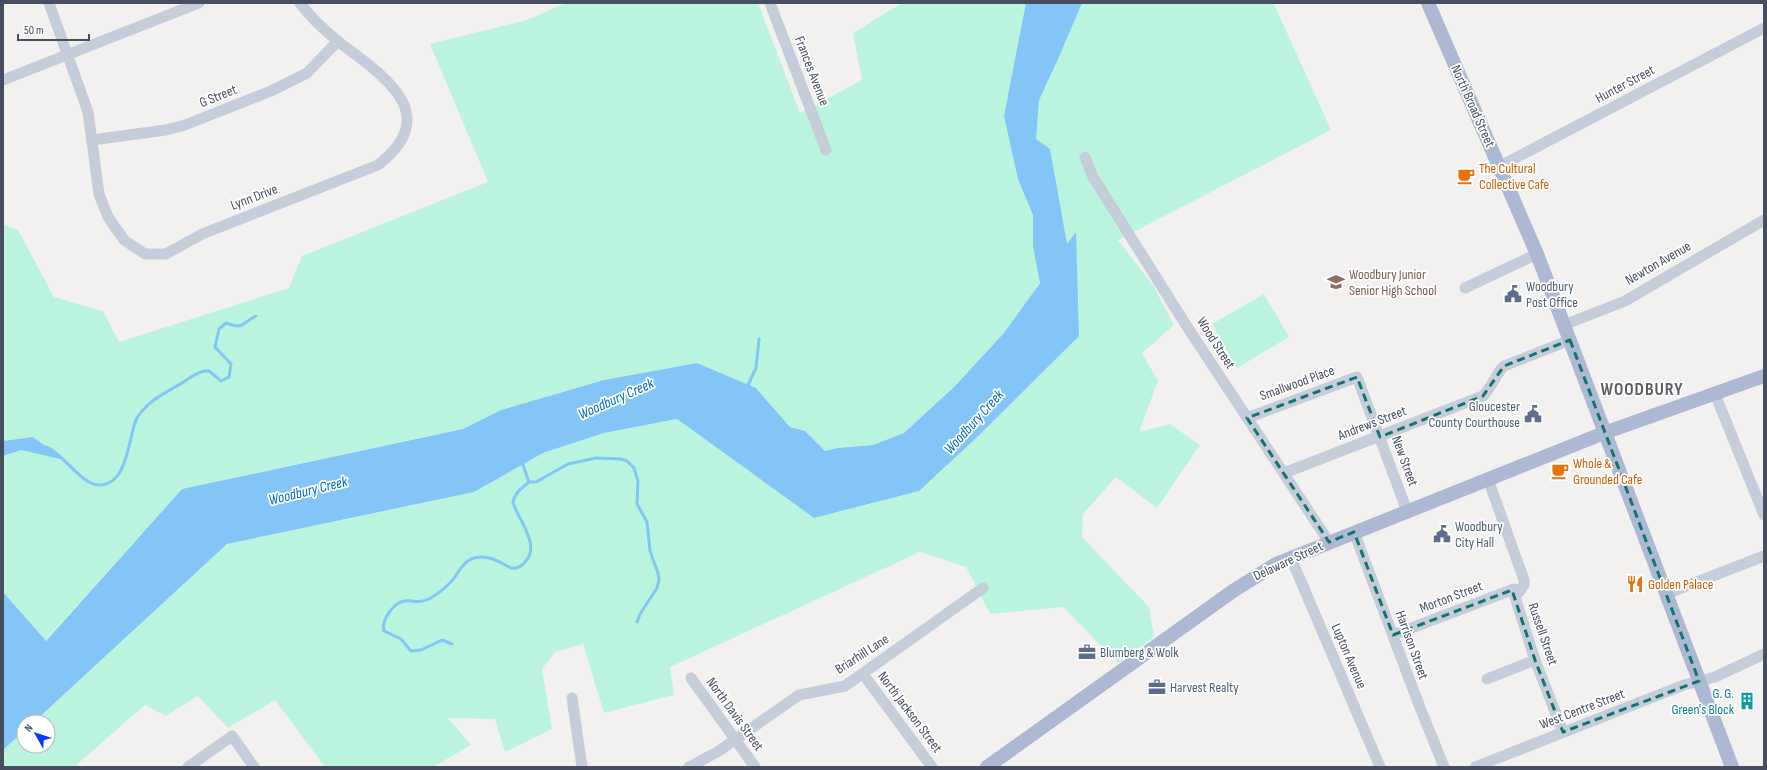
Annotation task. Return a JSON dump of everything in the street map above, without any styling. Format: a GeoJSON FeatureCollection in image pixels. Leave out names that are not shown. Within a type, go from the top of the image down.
{"type":"FeatureCollection","features":[{"type":"Feature","properties":{"kind":"main road","name":"North Broad Street"},"geometry":{"type":"LineString","coordinates":[[1428,3],[1537,254],[1732,767]]}},
{"type":"Feature","properties":{"kind":"main road","name":"Delaware Street"},"geometry":{"type":"LineString","coordinates":[[987,767],[1252,577],[1329,542],[1604,432],[1764,376]]}},
{"type":"Feature","properties":{"kind":"street","name":"Lynn Drive"},"geometry":{"type":"LineString","coordinates":[[49,3],[88,112],[99,194],[108,217],[124,240],[145,254],[166,254],[202,234],[378,165],[393,153],[405,135],[407,117],[403,100],[396,89],[376,70],[321,27],[300,3]]}},
{"type":"Feature","properties":{"kind":"street"},"geometry":{"type":"LineString","coordinates":[[3,80],[200,3]]}},
{"type":"Feature","properties":{"kind":"street","name":"Frances Avenue"},"geometry":{"type":"LineString","coordinates":[[770,3],[826,150]]}},
{"type":"Feature","properties":{"kind":"street","name":"Hunter Street"},"geometry":{"type":"LineString","coordinates":[[1500,166],[1764,28]]}},
{"type":"Feature","properties":{"kind":"street","name":"G Street"},"geometry":{"type":"LineString","coordinates":[[92,140],[172,129],[271,91],[307,72],[338,41]]}},
{"type":"Feature","properties":{"kind":"street","name":"Wood Street"},"geometry":{"type":"LineString","coordinates":[[1085,157],[1093,177],[1186,325],[1329,542]]}},
{"type":"Feature","properties":{"kind":"street","name":"Newton Avenue"},"geometry":{"type":"LineString","coordinates":[[1564,326],[1624,300],[1764,220]]}},
{"type":"Feature","properties":{"kind":"street"},"geometry":{"type":"LineString","coordinates":[[1465,288],[1537,254]]}},
{"type":"Feature","properties":{"kind":"street","name":"Andrews Street"},"geometry":{"type":"LineString","coordinates":[[1284,473],[1483,396],[1489,390],[1498,371],[1504,366],[1570,340]]}},
{"type":"Feature","properties":{"kind":"street","name":"Smallwood Place"},"geometry":{"type":"LineString","coordinates":[[1248,418],[1357,377]]}},
{"type":"Feature","properties":{"kind":"street","name":"New Street"},"geometry":{"type":"LineString","coordinates":[[1357,377],[1407,511]]}},
{"type":"Feature","properties":{"kind":"street"},"geometry":{"type":"LineString","coordinates":[[1715,394],[1764,515]]}},
{"type":"Feature","properties":{"kind":"street","name":"Russell Street"},"geometry":{"type":"LineString","coordinates":[[1488,479],[1524,580],[1524,585],[1515,597],[1535,660],[1563,732]]}},
{"type":"Feature","properties":{"kind":"street","name":"Harrison Street"},"geometry":{"type":"LineString","coordinates":[[1354,532],[1418,705],[1444,767]]}},
{"type":"Feature","properties":{"kind":"street"},"geometry":{"type":"LineString","coordinates":[[1666,594],[1764,556]]}},
{"type":"Feature","properties":{"kind":"street","name":"Lupton Avenue"},"geometry":{"type":"LineString","coordinates":[[1291,558],[1380,767]]}},
{"type":"Feature","properties":{"kind":"street","name":"Briarhill Lane"},"geometry":{"type":"LineString","coordinates":[[689,767],[720,751],[799,695],[845,686],[984,588]]}},
{"type":"Feature","properties":{"kind":"street","name":"Morton Street"},"geometry":{"type":"LineString","coordinates":[[1393,635],[1514,589],[1520,590]]}},
{"type":"Feature","properties":{"kind":"street","name":"West Centre Street"},"geometry":{"type":"LineString","coordinates":[[1475,767],[1499,763],[1563,732],[1684,685],[1715,676],[1764,654]]}},
{"type":"Feature","properties":{"kind":"street"},"geometry":{"type":"LineString","coordinates":[[1487,679],[1535,660]]}},
{"type":"Feature","properties":{"kind":"street","name":"North Jackson Street"},"geometry":{"type":"LineString","coordinates":[[863,674],[932,767]]}},
{"type":"Feature","properties":{"kind":"street","name":"North Davis Street"},"geometry":{"type":"LineString","coordinates":[[691,678],[755,767]]}},
{"type":"Feature","properties":{"kind":"street"},"geometry":{"type":"LineString","coordinates":[[572,698],[582,767]]}},
{"type":"Feature","properties":{"kind":"street"},"geometry":{"type":"LineString","coordinates":[[188,767],[232,736],[254,767]]}},
{"type":"Feature","properties":{"kind":"highlighted area"},"geometry":{"type":"Polygon","coordinates":[[[1570,340],[1699,681],[1563,732],[1535,660],[1512,590],[1393,635],[1354,532],[1329,542],[1247,418],[1357,377],[1380,437],[1483,396],[1504,366],[1570,340]]]}},
{"type":"Feature","properties":{"kind":"green space"},"geometry":{"type":"Polygon","coordinates":[[[566,3],[758,3],[800,113],[862,80],[853,33],[902,3],[1276,3],[1274,4],[1331,130],[1118,240],[1154,287],[1174,325],[1142,353],[1158,381],[1139,432],[1170,424],[1200,445],[1157,508],[1116,477],[1083,514],[1082,537],[1149,607],[1154,637],[1118,663],[1063,607],[990,614],[966,567],[920,552],[670,667],[674,695],[604,713],[583,644],[555,652],[542,669],[552,729],[505,752],[495,719],[448,718],[471,745],[433,767],[325,767],[275,700],[228,728],[198,696],[166,716],[145,705],[74,767],[3,767],[3,750],[16,738],[16,754],[56,754],[56,714],[43,714],[227,544],[474,492],[543,453],[604,433],[677,419],[814,518],[919,491],[1076,232],[1003,334],[955,386],[904,433],[873,445],[837,448],[825,451],[805,431],[790,427],[756,388],[697,363],[604,380],[501,410],[463,429],[182,489],[45,641],[3,592],[3,456],[21,450],[64,459],[33,437],[3,441],[3,224],[18,230],[54,297],[103,311],[119,342],[289,288],[302,256],[488,182],[430,44],[527,20],[566,3]]]}},
{"type":"Feature","properties":{"kind":"green space"},"geometry":{"type":"Polygon","coordinates":[[[1264,294],[1289,337],[1237,368],[1212,324],[1264,294]]]}},
{"type":"Feature","properties":{"kind":"water","name":"Woodbury Creek"},"geometry":{"type":"Polygon","coordinates":[[[1026,3],[1082,3],[1039,100],[1036,139],[1050,149],[1067,244],[1076,232],[1079,336],[975,439],[919,491],[814,518],[677,419],[604,433],[543,453],[474,492],[227,544],[43,714],[16,714],[16,738],[3,750],[3,592],[46,641],[182,489],[463,429],[501,410],[604,380],[697,363],[756,388],[790,427],[805,431],[825,451],[837,448],[873,445],[904,433],[955,386],[1003,334],[1040,283],[1033,246],[1033,215],[1018,179],[1004,116],[1026,3]]]}},
{"type":"Feature","properties":{"kind":"water"},"geometry":{"type":"Polygon","coordinates":[[[33,437],[65,460],[21,450],[3,456],[3,441],[33,437]]]}},
{"type":"Feature","properties":{"kind":"waterway"},"geometry":{"type":"LineString","coordinates":[[46,447],[60,456],[86,480],[93,484],[100,485],[109,483],[116,478],[121,470],[136,421],[142,411],[158,397],[200,372],[209,371],[221,381],[229,377],[231,364],[215,347],[219,329],[226,323],[240,326],[256,316]]}},
{"type":"Feature","properties":{"kind":"waterway"},"geometry":{"type":"LineString","coordinates":[[747,387],[756,368],[759,339]]}},
{"type":"Feature","properties":{"kind":"waterway"},"geometry":{"type":"LineString","coordinates":[[452,644],[442,640],[421,650],[411,651],[401,639],[384,631],[384,622],[389,612],[401,602],[423,601],[438,593],[451,582],[467,562],[474,558],[484,557],[493,559],[511,568],[517,568],[522,565],[529,556],[531,548],[527,533],[513,503],[516,494],[529,482],[536,482],[568,464],[596,458],[621,459],[627,461],[634,468],[638,481],[637,504],[647,522],[650,551],[659,580],[657,588],[640,614],[637,622]]}},
{"type":"Feature","properties":{"kind":"waterway"},"geometry":{"type":"LineString","coordinates":[[522,462],[529,482]]}},
{"type":"Feature","properties":{"kind":"place","name":"The Cultural Collective Cafe"},"geometry":{"type":"Point","coordinates":[1466,176]}},
{"type":"Feature","properties":{"kind":"place","name":"Woodbury Junior Senior High School"},"geometry":{"type":"Point","coordinates":[1336,282]}},
{"type":"Feature","properties":{"kind":"place","name":"Woodbury Post Office"},"geometry":{"type":"Point","coordinates":[1513,294]}},
{"type":"Feature","properties":{"kind":"place","name":"Gloucester County Courthouse"},"geometry":{"type":"Point","coordinates":[1533,414]}},
{"type":"Feature","properties":{"kind":"place","name":"Whole & Grounded Cafe"},"geometry":{"type":"Point","coordinates":[1560,471]}},
{"type":"Feature","properties":{"kind":"place","name":"Woodbury City Hall"},"geometry":{"type":"Point","coordinates":[1442,534]}},
{"type":"Feature","properties":{"kind":"place","name":"Golden Palace"},"geometry":{"type":"Point","coordinates":[1635,584]}},
{"type":"Feature","properties":{"kind":"place","name":"Blumberg & Wolk"},"geometry":{"type":"Point","coordinates":[1087,652]}},
{"type":"Feature","properties":{"kind":"place","name":"Harvest Realty"},"geometry":{"type":"Point","coordinates":[1157,687]}},
{"type":"Feature","properties":{"kind":"place","name":"G. G. Green's Block"},"geometry":{"type":"Point","coordinates":[1747,701]}},
{"type":"Feature","properties":{"kind":"district","name":"WOODBURY"},"geometry":{"type":"Point","coordinates":[1642,389]}}]}
